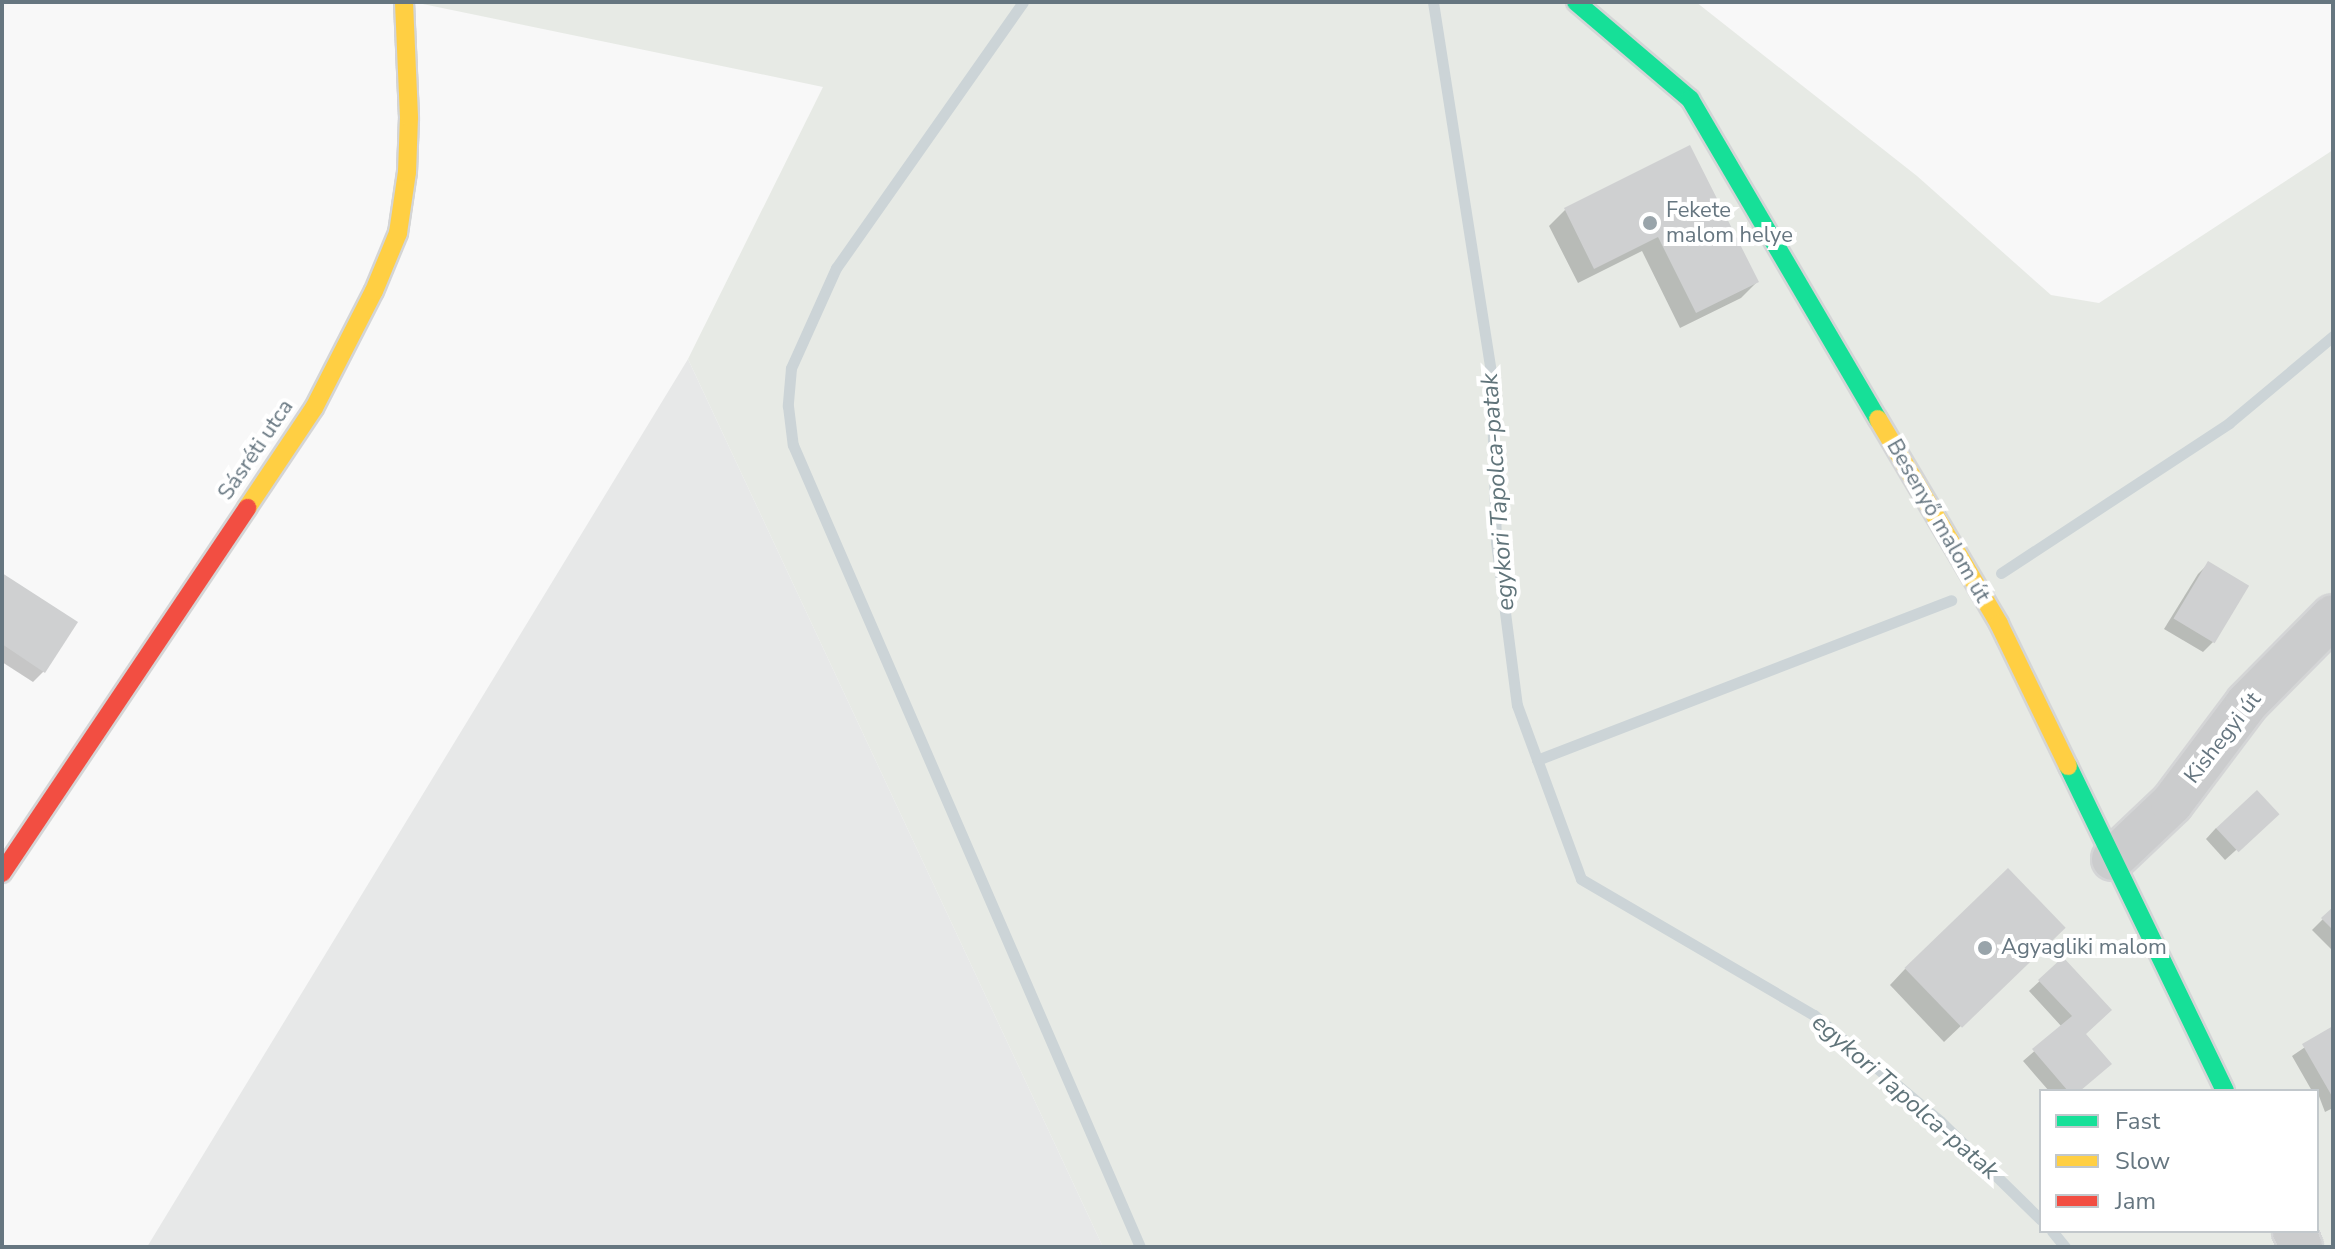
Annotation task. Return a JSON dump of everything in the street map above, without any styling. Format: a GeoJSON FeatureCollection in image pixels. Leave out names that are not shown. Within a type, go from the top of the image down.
{"type":"FeatureCollection","features":[{"type":"Feature","properties":{"kind":"street","name":"Sásréti utca"},"geometry":{"type":"LineString","coordinates":[[2,873],[314,408],[374,291],[398,233],[407,172],[409,117],[404,2]]}},
{"type":"Feature","properties":{"kind":"street","name":"Besenyő malom út"},"geometry":{"type":"LineString","coordinates":[[1576,2],[1690,99],[1999,624],[2224,1089]]}},
{"type":"Feature","properties":{"kind":"street","name":"Kishegyi út"},"geometry":{"type":"LineString","coordinates":[[2113,859],[2172,803],[2247,703],[2333,616]]}},
{"type":"Feature","properties":{"kind":"shaded area"},"geometry":{"type":"Polygon","coordinates":[[[413,2],[1696,2],[1917,176],[2051,295],[2099,303],[2333,150],[2333,1247],[1103,1247],[688,359],[823,87],[413,2]]]}},
{"type":"Feature","properties":{"kind":"shaded area"},"geometry":{"type":"Polygon","coordinates":[[[688,359],[1103,1247],[147,1247],[688,359]]]}},
{"type":"Feature","properties":{"kind":"building","name":"Fekete malom helye"},"geometry":{"type":"Polygon","coordinates":[[[1690,145],[1759,282],[1696,313],[1658,237],[1594,269],[1564,208],[1690,145]]]}},
{"type":"Feature","properties":{"kind":"building"},"geometry":{"type":"Polygon","coordinates":[[[2208,561],[2249,586],[2215,643],[2173,618],[2208,561]]]}},
{"type":"Feature","properties":{"kind":"building"},"geometry":{"type":"Polygon","coordinates":[[[2,573],[78,622],[45,673],[2,644],[2,573]]]}},
{"type":"Feature","properties":{"kind":"building"},"geometry":{"type":"Polygon","coordinates":[[[2257,790],[2280,814],[2239,852],[2216,828],[2257,790]]]}},
{"type":"Feature","properties":{"kind":"building","name":"Agyagliki malom"},"geometry":{"type":"Polygon","coordinates":[[[2008,868],[2066,928],[1962,1028],[1904,968],[2008,868]]]}},
{"type":"Feature","properties":{"kind":"building"},"geometry":{"type":"Polygon","coordinates":[[[2333,907],[2333,930],[2321,918],[2333,907]]]}},
{"type":"Feature","properties":{"kind":"building"},"geometry":{"type":"Polygon","coordinates":[[[2063,957],[2112,1010],[2086,1034],[2112,1064],[2082,1089],[2066,1089],[2032,1049],[2072,1016],[2038,980],[2063,957]]]}},
{"type":"Feature","properties":{"kind":"building"},"geometry":{"type":"Polygon","coordinates":[[[2333,1026],[2333,1098],[2302,1044],[2333,1026]]]}},
{"type":"Feature","properties":{"kind":"waterway"},"geometry":{"type":"LineString","coordinates":[[1023,2],[836,268],[791,368],[788,406],[793,445],[1140,1247]]}},
{"type":"Feature","properties":{"kind":"waterway","name":"egykori Tapolca-patak"},"geometry":{"type":"LineString","coordinates":[[1433,2],[1491,374],[1496,542],[1517,705],[1581,879],[1814,1015],[1940,1121],[2039,1218]]}},
{"type":"Feature","properties":{"kind":"waterway"},"geometry":{"type":"LineString","coordinates":[[2001,573],[2229,423],[2333,336]]}},
{"type":"Feature","properties":{"kind":"waterway"},"geometry":{"type":"LineString","coordinates":[[1537,760],[1951,600]]}},
{"type":"Feature","properties":{"kind":"waterway","name":"egykori Tapolca-patak"},"geometry":{"type":"LineString","coordinates":[[2054,1233],[2065,1247]]}},
{"type":"Feature","properties":{"kind":"traffic: fast"},"geometry":{"type":"LineString","coordinates":[[1576,2],[1690,99],[1878,419]]}},
{"type":"Feature","properties":{"kind":"traffic: fast"},"geometry":{"type":"LineString","coordinates":[[2068,766],[2224,1089]]}},
{"type":"Feature","properties":{"kind":"traffic: slow"},"geometry":{"type":"LineString","coordinates":[[247,508],[314,408],[374,291],[398,233],[407,172],[409,117],[404,2]]}},
{"type":"Feature","properties":{"kind":"traffic: slow"},"geometry":{"type":"LineString","coordinates":[[1878,419],[1999,624],[2068,766]]}},
{"type":"Feature","properties":{"kind":"traffic: jam"},"geometry":{"type":"LineString","coordinates":[[2,873],[247,508]]}},
{"type":"Feature","properties":{"kind":"place","name":"Fekete malom helye"},"geometry":{"type":"Point","coordinates":[1650,223]}},
{"type":"Feature","properties":{"kind":"place","name":"Agyagliki malom"},"geometry":{"type":"Point","coordinates":[1985,948]}}]}
